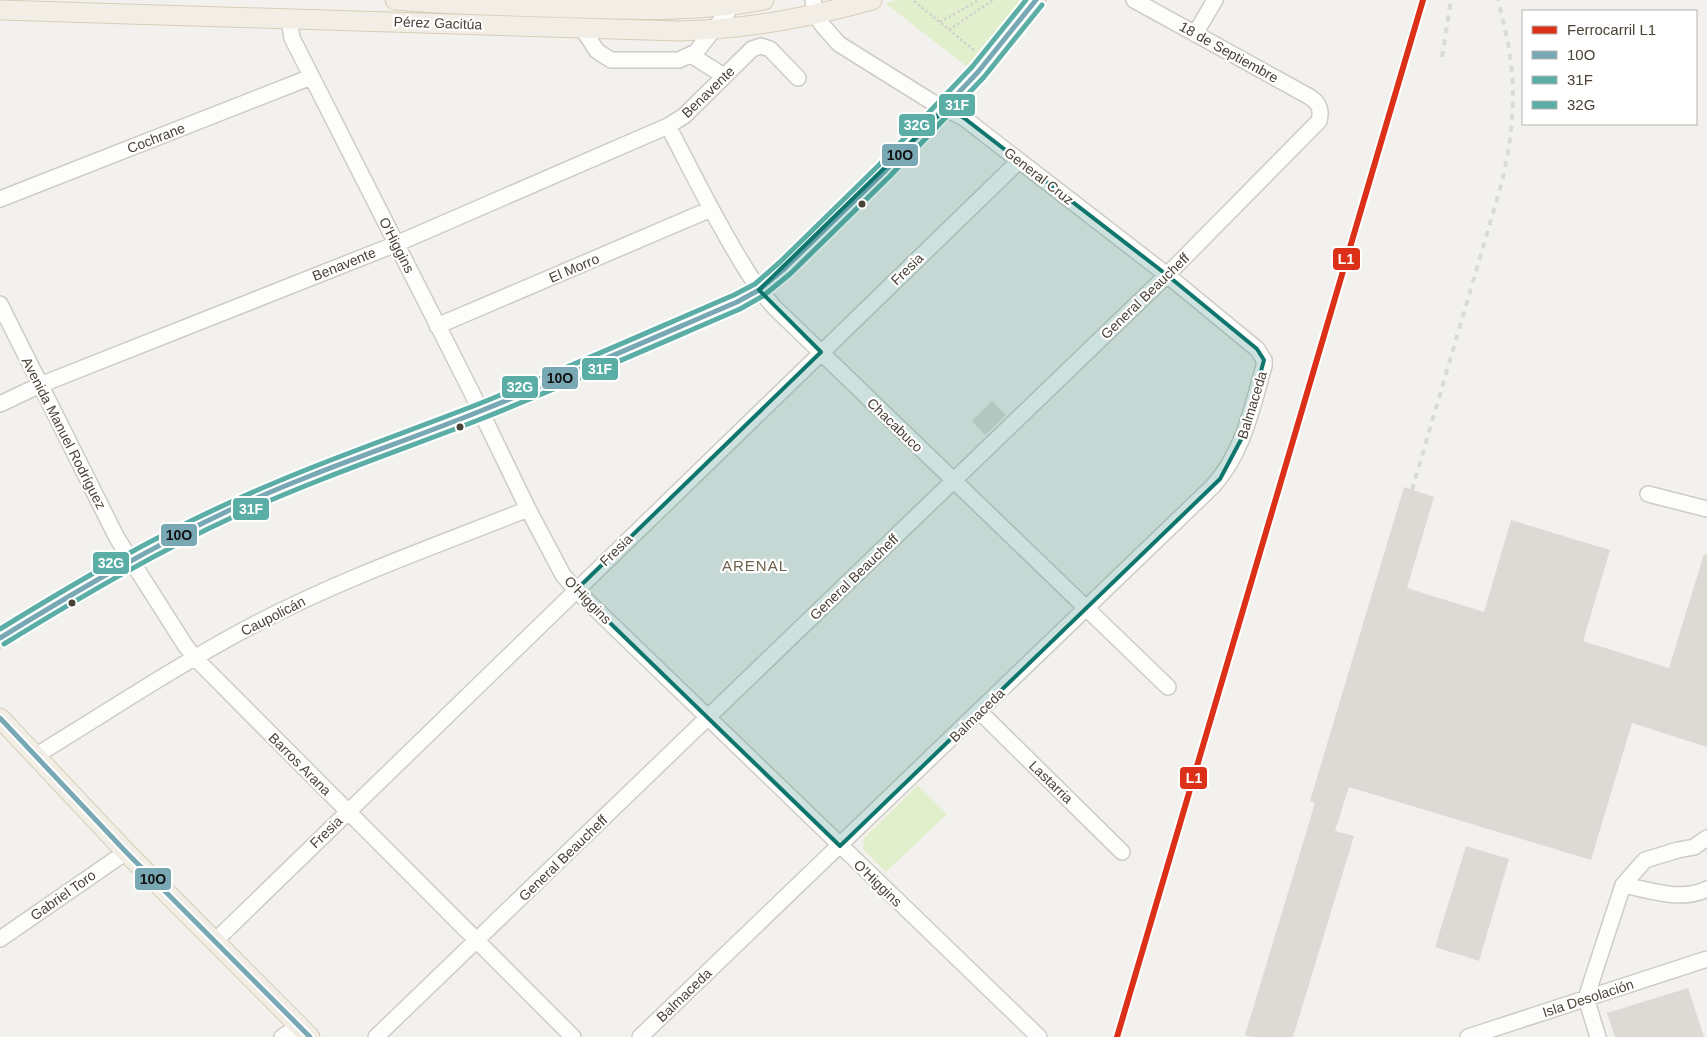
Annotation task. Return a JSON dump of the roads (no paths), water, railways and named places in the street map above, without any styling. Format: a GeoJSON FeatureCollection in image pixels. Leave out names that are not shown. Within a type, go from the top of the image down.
{"type":"FeatureCollection","features":[{"type":"Feature","properties":{"kind":"main road","name":"Pérez Gacitúa"},"geometry":{"type":"LineString","coordinates":[[395,0],[460,5],[651,10],[702,9],[764,0]]}},
{"type":"Feature","properties":{"kind":"main road","name":"Pérez Gacitúa"},"geometry":{"type":"LineString","coordinates":[[0,10],[679,31],[714,30],[767,24],[815,7],[872,0]]}},
{"type":"Feature","properties":{"kind":"main road"},"geometry":{"type":"LineString","coordinates":[[0,638],[132,561],[199,525],[257,498],[480,411],[737,302],[759,290],[792,262],[946,108],[999,48],[1036,0]]}},
{"type":"Feature","properties":{"kind":"main road"},"geometry":{"type":"LineString","coordinates":[[0,718],[126,852],[305,1031]]}},
{"type":"Feature","properties":{"kind":"street","name":"18 de Septiembre"},"geometry":{"type":"LineString","coordinates":[[1134,0],[1310,96],[1315,100],[1320,109]]}},
{"type":"Feature","properties":{"kind":"street"},"geometry":{"type":"LineString","coordinates":[[1195,34],[1215,0]]}},
{"type":"Feature","properties":{"kind":"street"},"geometry":{"type":"LineString","coordinates":[[582,28],[598,51],[611,60],[672,62],[691,56],[734,3]]}},
{"type":"Feature","properties":{"kind":"street","name":"General Cruz"},"geometry":{"type":"LineString","coordinates":[[815,7],[826,32],[839,44],[932,102],[964,118],[1166,275],[1257,349],[1264,360]]}},
{"type":"Feature","properties":{"kind":"street","name":"O'Higgins"},"geometry":{"type":"LineString","coordinates":[[291,18],[292,38],[311,77],[563,575],[576,590],[1039,1037]]}},
{"type":"Feature","properties":{"kind":"street","name":"Benavente"},"geometry":{"type":"LineString","coordinates":[[0,404],[40,385],[396,244],[668,126],[684,116],[752,48],[761,46],[770,49],[798,78]]}},
{"type":"Feature","properties":{"kind":"street"},"geometry":{"type":"LineString","coordinates":[[691,56],[724,76]]}},
{"type":"Feature","properties":{"kind":"street","name":"Cochrane"},"geometry":{"type":"LineString","coordinates":[[0,199],[311,77]]}},
{"type":"Feature","properties":{"kind":"street","name":"General Beaucheff"},"geometry":{"type":"LineString","coordinates":[[376,1037],[1166,275],[1315,125],[1319,120],[1320,109]]}},
{"type":"Feature","properties":{"kind":"street","name":"Chacabuco"},"geometry":{"type":"LineString","coordinates":[[668,126],[711,209],[759,290],[953,481],[1168,687]]}},
{"type":"Feature","properties":{"kind":"street","name":"Fresia"},"geometry":{"type":"LineString","coordinates":[[215,941],[1019,161]]}},
{"type":"Feature","properties":{"kind":"street","name":"El Morro"},"geometry":{"type":"LineString","coordinates":[[438,326],[711,209]]}},
{"type":"Feature","properties":{"kind":"street","name":"Avenida Manuel Rodríguez"},"geometry":{"type":"LineString","coordinates":[[0,304],[117,538],[132,561]]}},
{"type":"Feature","properties":{"kind":"street","name":"Balmaceda"},"geometry":{"type":"LineString","coordinates":[[640,1037],[980,712],[1220,479],[1244,434],[1264,360]]}},
{"type":"Feature","properties":{"kind":"street"},"geometry":{"type":"LineString","coordinates":[[1648,494],[1707,509]]}},
{"type":"Feature","properties":{"kind":"street","name":"Caupolicán"},"geometry":{"type":"LineString","coordinates":[[35,756],[195,658],[260,622],[323,591],[528,509]]}},
{"type":"Feature","properties":{"kind":"street","name":"Barros Arana"},"geometry":{"type":"LineString","coordinates":[[132,561],[195,658],[573,1037]]}},
{"type":"Feature","properties":{"kind":"street","name":"Lastarria"},"geometry":{"type":"LineString","coordinates":[[980,712],[1122,852]]}},
{"type":"Feature","properties":{"kind":"street"},"geometry":{"type":"LineString","coordinates":[[1598,1037],[1586,998],[1623,885],[1645,860],[1694,847],[1707,838]]}},
{"type":"Feature","properties":{"kind":"street","name":"Gabriel Toro"},"geometry":{"type":"LineString","coordinates":[[0,939],[126,852]]}},
{"type":"Feature","properties":{"kind":"street"},"geometry":{"type":"LineString","coordinates":[[1623,885],[1684,896],[1707,889]]}},
{"type":"Feature","properties":{"kind":"street","name":"Isla Desolación"},"geometry":{"type":"LineString","coordinates":[[1468,1037],[1707,959]]}},
{"type":"Feature","properties":{"kind":"street"},"geometry":{"type":"LineString","coordinates":[[282,1037],[305,1031]]}},
{"type":"Feature","properties":{"kind":"railway"},"geometry":{"type":"LineString","coordinates":[[1442,57],[1451,0]]}},
{"type":"Feature","properties":{"kind":"railway"},"geometry":{"type":"LineString","coordinates":[[1412,490],[1500,189],[1508,154],[1513,84],[1509,49],[1498,0]]}},
{"type":"Feature","properties":{"kind":"rail line","name":"L1"},"geometry":{"type":"LineString","coordinates":[[1117,1037],[1423,0]]}},
{"type":"Feature","properties":{"kind":"district","name":"ARENAL"},"geometry":{"type":"Point","coordinates":[755,566]}}]}
